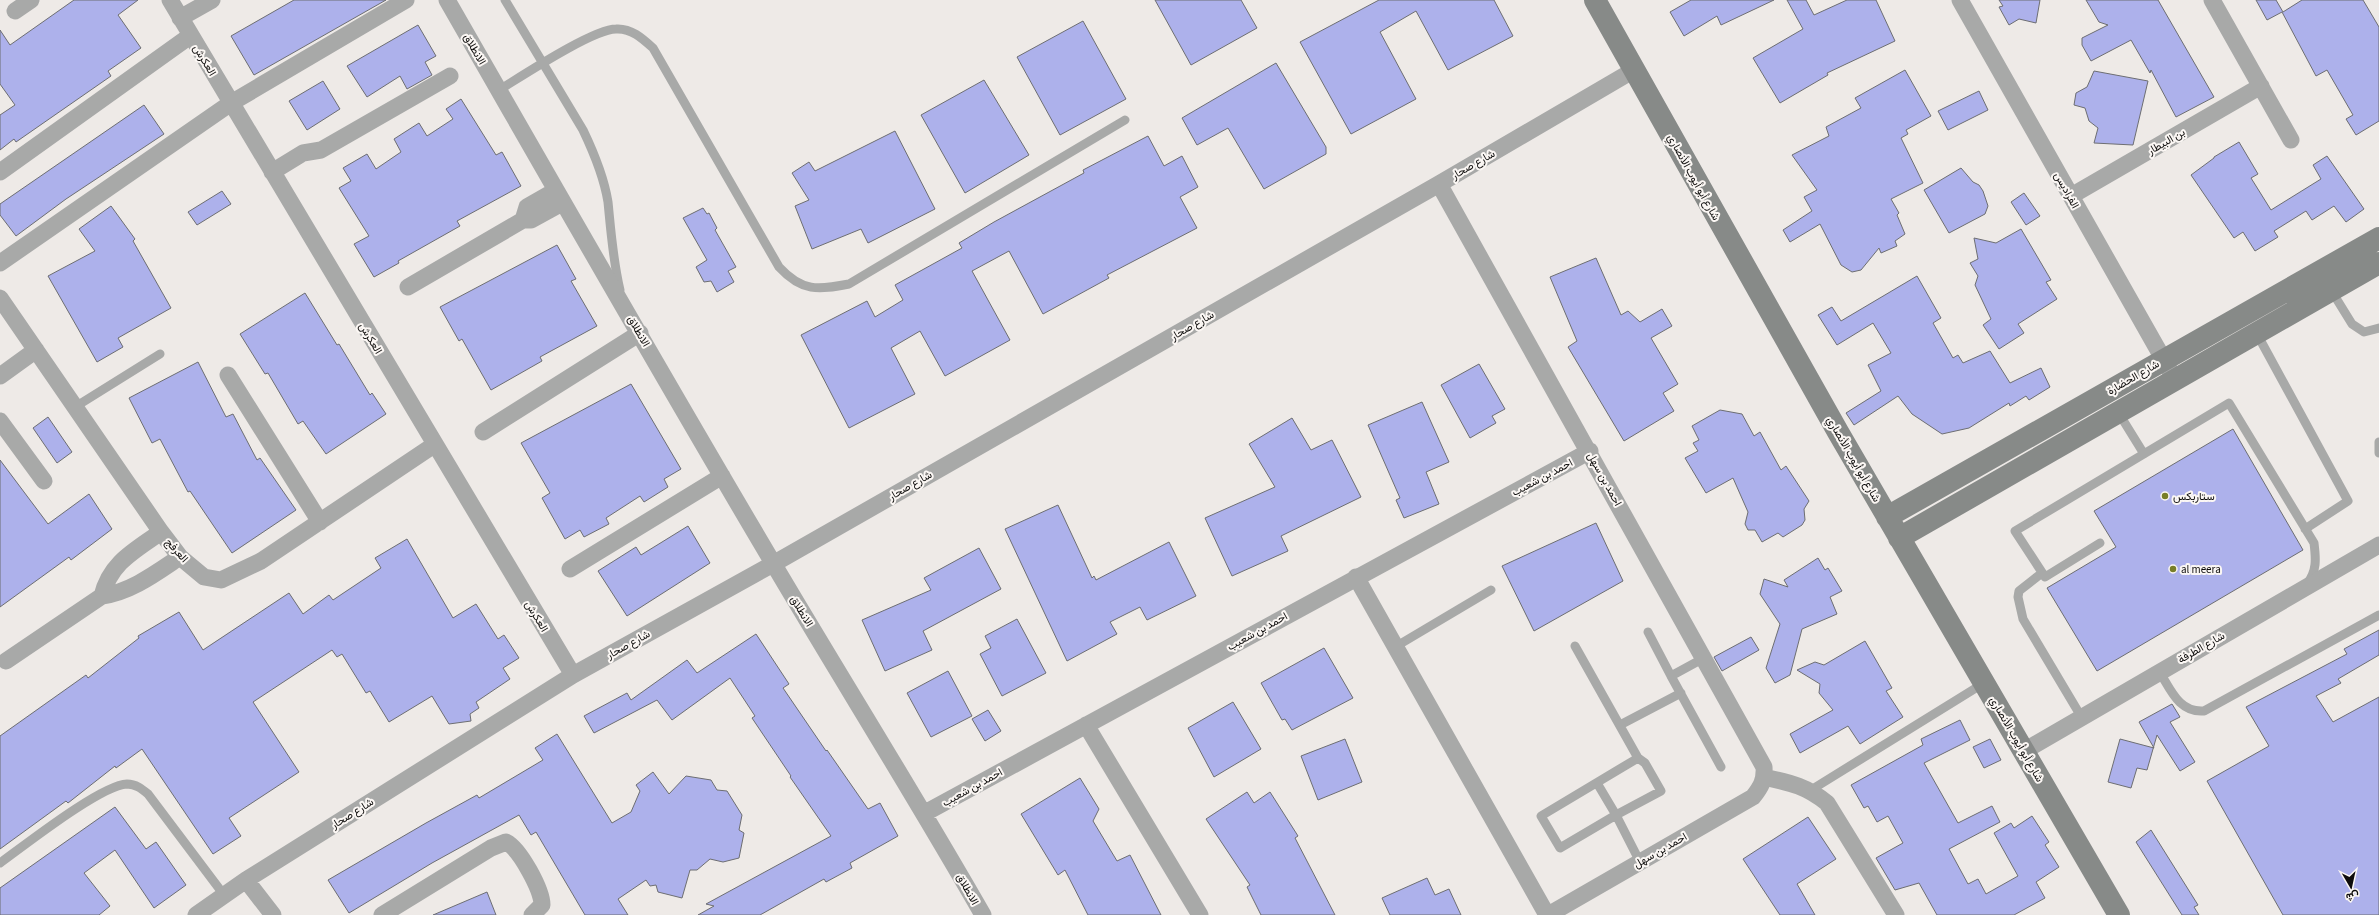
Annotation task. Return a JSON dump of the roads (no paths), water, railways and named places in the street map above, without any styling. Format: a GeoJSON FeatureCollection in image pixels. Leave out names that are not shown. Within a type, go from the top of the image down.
{"type":"FeatureCollection","features":[{"type":"Feature","properties":{"kind":"street"},"geometry":{"type":"LineString","coordinates":[[15,11],[31,0]]}},
{"type":"Feature","properties":{"kind":"street","name":"العكرش"},"geometry":{"type":"LineString","coordinates":[[170,0],[434,445],[573,675]]}},
{"type":"Feature","properties":{"kind":"street"},"geometry":{"type":"LineString","coordinates":[[180,18],[212,0]]}},
{"type":"Feature","properties":{"kind":"street"},"geometry":{"type":"LineString","coordinates":[[0,263],[231,103],[406,0]]}},
{"type":"Feature","properties":{"kind":"street","name":"الانطلاق"},"geometry":{"type":"LineString","coordinates":[[447,0],[559,197],[624,305],[773,564],[924,813],[983,915]]}},
{"type":"Feature","properties":{"kind":"street","name":"شارع أبو أيوب الأنصاري"},"geometry":{"type":"LineString","coordinates":[[1595,0],[1899,538],[2119,915]]}},
{"type":"Feature","properties":{"kind":"street","name":"الفراديس"},"geometry":{"type":"LineString","coordinates":[[1960,0],[2163,360],[2176,379]]}},
{"type":"Feature","properties":{"kind":"street"},"geometry":{"type":"LineString","coordinates":[[2212,0],[2291,140]]}},
{"type":"Feature","properties":{"kind":"street"},"geometry":{"type":"LineString","coordinates":[[0,172],[190,36]]}},
{"type":"Feature","properties":{"kind":"street","name":"شارع صحار"},"geometry":{"type":"LineString","coordinates":[[196,915],[246,880],[573,675],[773,564],[1439,184],[1634,70]]}},
{"type":"Feature","properties":{"kind":"street"},"geometry":{"type":"LineString","coordinates":[[275,177],[311,162],[321,150],[450,76]]}},
{"type":"Feature","properties":{"kind":"street","name":"بن البيطار"},"geometry":{"type":"LineString","coordinates":[[2071,196],[2261,86]]}},
{"type":"Feature","properties":{"kind":"street","name":"احمد بن سهل"},"geometry":{"type":"LineString","coordinates":[[1439,184],[1590,451],[1760,757],[1764,767],[1764,777],[1761,787],[1753,798],[1547,915]]}},
{"type":"Feature","properties":{"kind":"street"},"geometry":{"type":"LineString","coordinates":[[408,287],[523,220],[527,207],[559,197]]}},
{"type":"Feature","properties":{"kind":"street","name":"شارع الحضارة"},"geometry":{"type":"LineString","coordinates":[[1887,517],[2379,238]]}},
{"type":"Feature","properties":{"kind":"street","name":"شارع الحضارة"},"geometry":{"type":"LineString","coordinates":[[1899,538],[2379,263]]}},
{"type":"Feature","properties":{"kind":"street","name":"العرفج"},"geometry":{"type":"LineString","coordinates":[[0,298],[161,532],[180,557],[204,577],[221,580],[261,561],[434,445]]}},
{"type":"Feature","properties":{"kind":"street"},"geometry":{"type":"LineString","coordinates":[[483,432],[640,333]]}},
{"type":"Feature","properties":{"kind":"street"},"geometry":{"type":"LineString","coordinates":[[0,376],[36,350]]}},
{"type":"Feature","properties":{"kind":"street"},"geometry":{"type":"LineString","coordinates":[[228,375],[320,522]]}},
{"type":"Feature","properties":{"kind":"street"},"geometry":{"type":"LineString","coordinates":[[0,421],[44,481]]}},
{"type":"Feature","properties":{"kind":"street","name":"احمد بن شعيب"},"geometry":{"type":"LineString","coordinates":[[924,813],[1590,451]]}},
{"type":"Feature","properties":{"kind":"street"},"geometry":{"type":"LineString","coordinates":[[570,569],[722,476]]}},
{"type":"Feature","properties":{"kind":"street"},"geometry":{"type":"LineString","coordinates":[[102,596],[106,580],[113,569],[161,532]]}},
{"type":"Feature","properties":{"kind":"street","name":"شارع الطرفة"},"geometry":{"type":"LineString","coordinates":[[2024,751],[2379,545]]}},
{"type":"Feature","properties":{"kind":"street"},"geometry":{"type":"LineString","coordinates":[[6,661],[102,596],[121,592],[131,587],[180,557]]}},
{"type":"Feature","properties":{"kind":"street"},"geometry":{"type":"LineString","coordinates":[[1356,577],[1547,915]]}},
{"type":"Feature","properties":{"kind":"street"},"geometry":{"type":"LineString","coordinates":[[1086,725],[1200,915]]}},
{"type":"Feature","properties":{"kind":"street"},"geometry":{"type":"LineString","coordinates":[[1764,777],[1798,784],[1812,790],[1827,803],[1896,915]]}},
{"type":"Feature","properties":{"kind":"street"},"geometry":{"type":"LineString","coordinates":[[382,915],[491,848],[506,842],[515,848],[542,895],[542,905],[532,915]]}},
{"type":"Feature","properties":{"kind":"street"},"geometry":{"type":"LineString","coordinates":[[246,880],[273,915]]}},
{"type":"Feature","properties":{"kind":"lane","name":"الانطلاق"},"geometry":{"type":"LineString","coordinates":[[505,0],[583,130],[598,165],[608,202],[613,254],[624,305]]}},
{"type":"Feature","properties":{"kind":"lane"},"geometry":{"type":"LineString","coordinates":[[499,90],[602,31],[624,29],[642,38],[653,48],[779,267],[791,280],[806,287],[827,288],[850,284],[1125,120]]}},
{"type":"Feature","properties":{"kind":"lane"},"geometry":{"type":"LineString","coordinates":[[2331,290],[2355,328],[2364,332],[2379,328]]}},
{"type":"Feature","properties":{"kind":"lane"},"geometry":{"type":"LineString","coordinates":[[2257,334],[2348,501],[2305,529]]}},
{"type":"Feature","properties":{"kind":"lane"},"geometry":{"type":"LineString","coordinates":[[75,407],[160,354]]}},
{"type":"Feature","properties":{"kind":"lane"},"geometry":{"type":"LineString","coordinates":[[2100,543],[2045,577],[2016,531],[2229,404],[2314,543],[2316,560],[2313,576],[2303,590]]}},
{"type":"Feature","properties":{"kind":"lane"},"geometry":{"type":"LineString","coordinates":[[2118,412],[2144,454]]}},
{"type":"Feature","properties":{"kind":"lane"},"geometry":{"type":"LineString","coordinates":[[2379,442],[2379,453]]}},
{"type":"Feature","properties":{"kind":"lane"},"geometry":{"type":"LineString","coordinates":[[2042,573],[2019,591],[2019,606],[2023,619],[2082,718]]}},
{"type":"Feature","properties":{"kind":"lane"},"geometry":{"type":"LineString","coordinates":[[1395,647],[1491,590]]}},
{"type":"Feature","properties":{"kind":"lane"},"geometry":{"type":"LineString","coordinates":[[2160,671],[2182,706],[2188,710],[2204,711],[2379,615]]}},
{"type":"Feature","properties":{"kind":"lane"},"geometry":{"type":"LineString","coordinates":[[1648,632],[1721,767]]}},
{"type":"Feature","properties":{"kind":"lane"},"geometry":{"type":"LineString","coordinates":[[1575,646],[1638,758],[1645,763],[1661,791],[1616,815],[1560,848],[1541,816],[1638,758]]}},
{"type":"Feature","properties":{"kind":"lane"},"geometry":{"type":"LineString","coordinates":[[1672,676],[1704,658]]}},
{"type":"Feature","properties":{"kind":"lane"},"geometry":{"type":"LineString","coordinates":[[1812,790],[1984,683]]}},
{"type":"Feature","properties":{"kind":"lane"},"geometry":{"type":"LineString","coordinates":[[1620,725],[1681,693]]}},
{"type":"Feature","properties":{"kind":"lane"},"geometry":{"type":"LineString","coordinates":[[1597,782],[1640,862]]}},
{"type":"Feature","properties":{"kind":"lane"},"geometry":{"type":"LineString","coordinates":[[0,863],[103,792],[128,784],[138,786],[148,794],[224,895]]}},
{"type":"Feature","properties":{"kind":"place","name":"ستاربكس"},"geometry":{"type":"Point","coordinates":[2165,496]}},
{"type":"Feature","properties":{"kind":"place","name":"al meera"},"geometry":{"type":"Point","coordinates":[2173,569]}}]}
